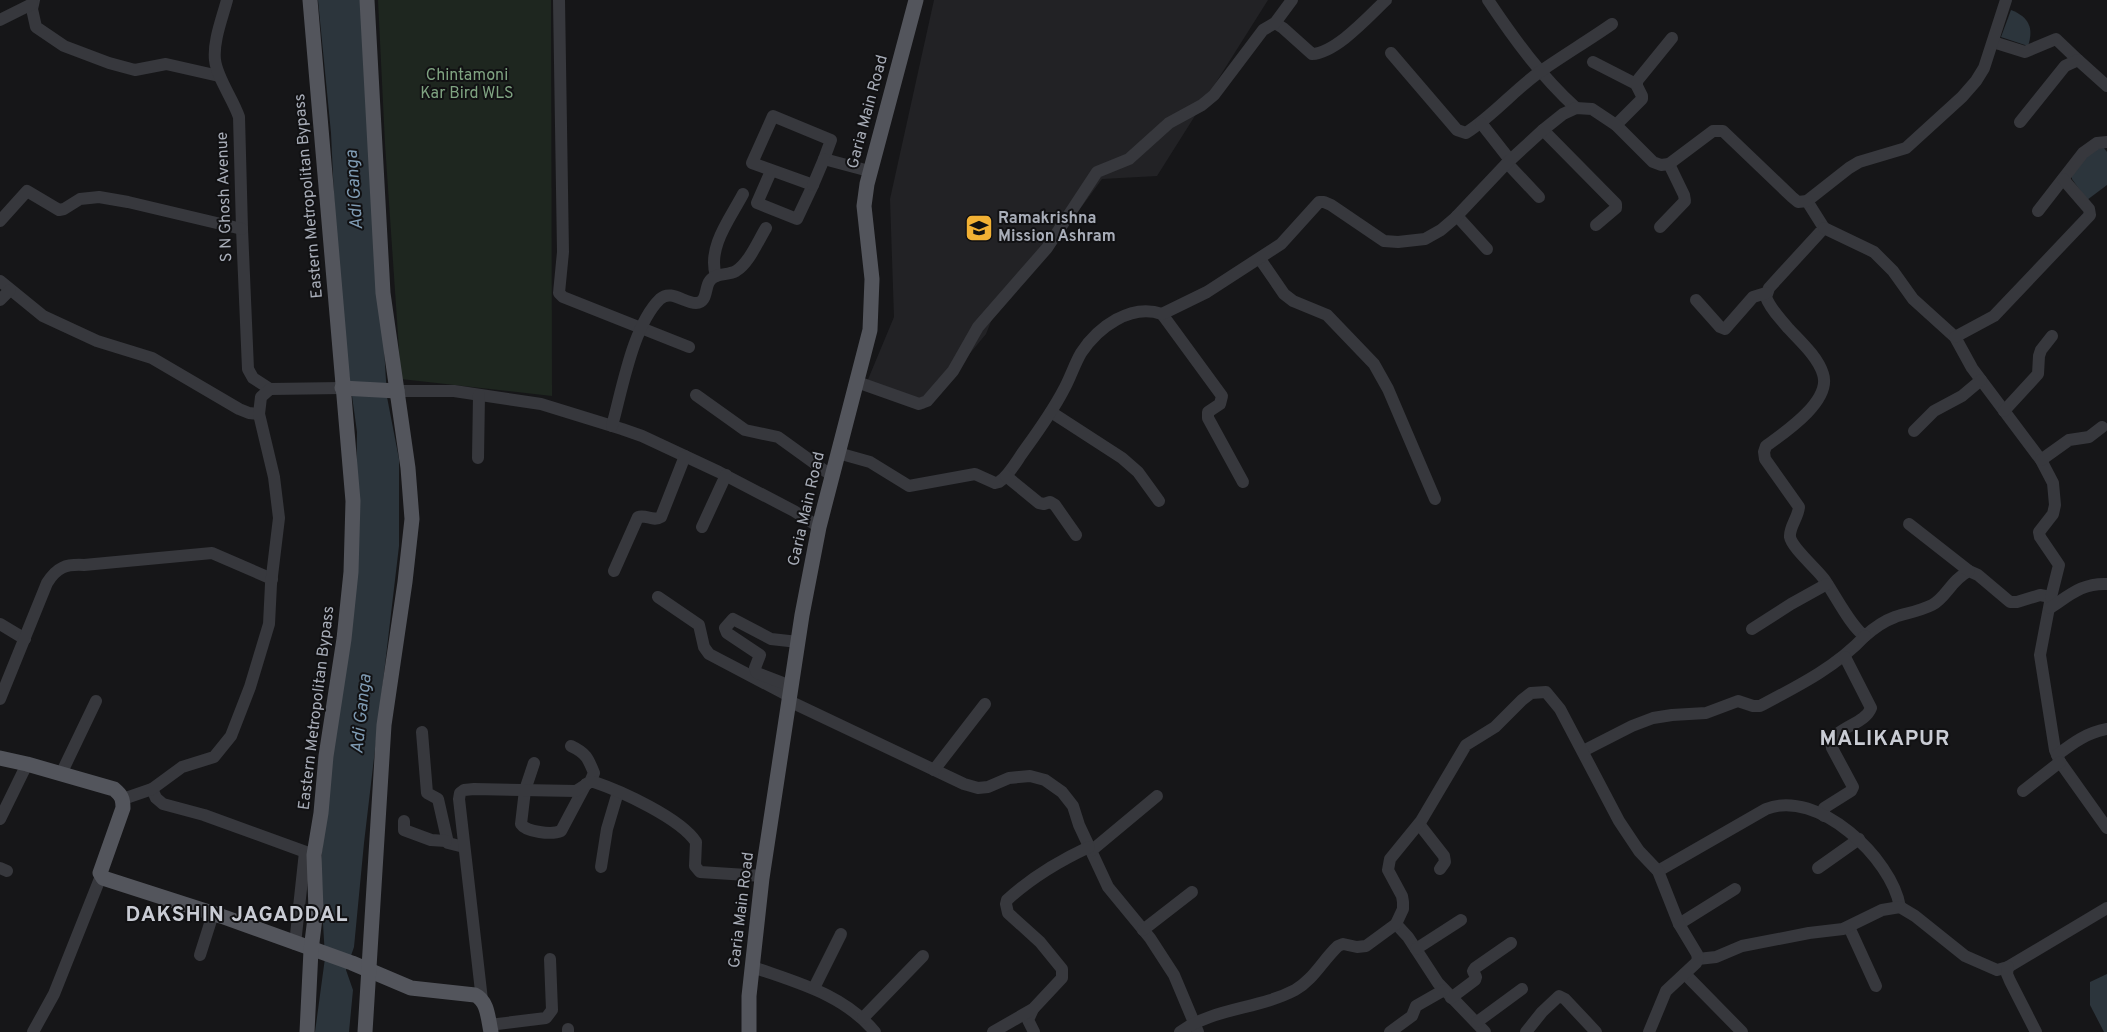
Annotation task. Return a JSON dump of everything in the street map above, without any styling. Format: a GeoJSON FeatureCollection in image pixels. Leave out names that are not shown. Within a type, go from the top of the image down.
{"type":"FeatureCollection","features":[{"type":"Feature","properties":{"kind":"main road","name":"Eastern Metropolitan Bypass"},"geometry":{"type":"LineString","coordinates":[[307,1032],[317,952],[316,910],[309,854],[322,813],[326,756],[344,639],[351,572],[353,501],[310,0]]}},
{"type":"Feature","properties":{"kind":"main road"},"geometry":{"type":"LineString","coordinates":[[365,1032],[384,725],[412,520],[408,468],[383,293],[367,0]]}},
{"type":"Feature","properties":{"kind":"main road","name":"Garia Main Road"},"geometry":{"type":"LineString","coordinates":[[748,1032],[748,1010],[762,876],[798,642],[819,527],[870,330],[872,279],[864,206],[869,171],[916,0]]}},
{"type":"Feature","properties":{"kind":"main road"},"geometry":{"type":"LineString","coordinates":[[342,388],[397,390]]}},
{"type":"Feature","properties":{"kind":"main road"},"geometry":{"type":"LineString","coordinates":[[0,758],[114,789],[123,799],[123,808],[100,873],[101,876],[352,963],[411,988],[475,995],[482,1000],[490,1028]]}},
{"type":"Feature","properties":{"kind":"street","name":"S N Ghosh Avenue"},"geometry":{"type":"LineString","coordinates":[[227,0],[215,48],[215,61],[239,117],[248,369],[253,378],[270,389]]}},
{"type":"Feature","properties":{"kind":"street"},"geometry":{"type":"LineString","coordinates":[[559,0],[563,259],[559,293],[564,297],[689,347]]}},
{"type":"Feature","properties":{"kind":"street"},"geometry":{"type":"LineString","coordinates":[[856,382],[919,404],[927,401],[953,371],[978,327],[1058,233],[1076,202],[1097,172],[1129,159],[1169,123],[1202,105],[1214,95],[1263,30],[1275,24],[1292,0]]}},
{"type":"Feature","properties":{"kind":"street"},"geometry":{"type":"LineString","coordinates":[[1275,24],[1283,28],[1312,54],[1318,54],[1353,31],[1386,0]]}},
{"type":"Feature","properties":{"kind":"street"},"geometry":{"type":"LineString","coordinates":[[1488,0],[1511,35],[1540,71],[1576,108]]}},
{"type":"Feature","properties":{"kind":"street"},"geometry":{"type":"LineString","coordinates":[[838,453],[870,462],[909,486],[975,474],[995,483],[999,482],[1006,476],[1051,412],[1082,353],[1098,334],[1124,315],[1145,311],[1162,314],[1207,292],[1281,244],[1319,202],[1324,202],[1331,206],[1387,242],[1425,239],[1441,230],[1457,216],[1508,162],[1543,130],[1563,114],[1576,108],[1592,109],[1616,125],[1653,162],[1661,165],[1669,164],[1713,131],[1725,132],[1792,198],[1798,202],[1807,201],[1859,162],[1906,148],[1976,82],[1984,68],[2006,0]]}},
{"type":"Feature","properties":{"kind":"street"},"geometry":{"type":"LineString","coordinates":[[0,20],[33,2],[36,27],[64,46],[109,63],[135,70],[166,64],[220,76]]}},
{"type":"Feature","properties":{"kind":"street"},"geometry":{"type":"LineString","coordinates":[[1391,53],[1457,130],[1466,133],[1481,123],[1540,71],[1577,49],[1612,24]]}},
{"type":"Feature","properties":{"kind":"street"},"geometry":{"type":"LineString","coordinates":[[1636,84],[1638,78],[1672,38]]}},
{"type":"Feature","properties":{"kind":"street"},"geometry":{"type":"LineString","coordinates":[[1993,42],[2025,52],[2056,40],[2107,86]]}},
{"type":"Feature","properties":{"kind":"street"},"geometry":{"type":"LineString","coordinates":[[2020,122],[2065,66],[2078,60]]}},
{"type":"Feature","properties":{"kind":"street"},"geometry":{"type":"LineString","coordinates":[[1593,62],[1636,84],[1642,93],[1642,99],[1616,125]]}},
{"type":"Feature","properties":{"kind":"street"},"geometry":{"type":"LineString","coordinates":[[771,171],[756,203],[795,220],[798,218],[813,185],[831,140],[773,116],[752,164],[813,185]]}},
{"type":"Feature","properties":{"kind":"street"},"geometry":{"type":"LineString","coordinates":[[1481,123],[1508,162],[1539,197]]}},
{"type":"Feature","properties":{"kind":"street"},"geometry":{"type":"LineString","coordinates":[[1543,130],[1616,204],[1616,208],[1596,225]]}},
{"type":"Feature","properties":{"kind":"street"},"geometry":{"type":"LineString","coordinates":[[2038,211],[2091,145],[2107,142]]}},
{"type":"Feature","properties":{"kind":"street"},"geometry":{"type":"LineString","coordinates":[[824,159],[869,171]]}},
{"type":"Feature","properties":{"kind":"street"},"geometry":{"type":"LineString","coordinates":[[1660,228],[1685,201],[1669,164]]}},
{"type":"Feature","properties":{"kind":"street"},"geometry":{"type":"LineString","coordinates":[[1955,337],[1994,316],[2090,215],[2089,209],[2063,180]]}},
{"type":"Feature","properties":{"kind":"street"},"geometry":{"type":"LineString","coordinates":[[0,221],[27,191],[58,210],[64,210],[80,200],[99,197],[242,229]]}},
{"type":"Feature","properties":{"kind":"street"},"geometry":{"type":"LineString","coordinates":[[716,276],[712,266],[716,245],[743,194]]}},
{"type":"Feature","properties":{"kind":"street"},"geometry":{"type":"LineString","coordinates":[[1807,201],[1824,228],[1874,252],[1893,271],[1913,299],[1955,337],[1972,368],[2041,460],[2053,483],[2055,505],[2053,514],[2039,532],[2044,543],[2059,564],[2041,647],[2040,664],[2058,759],[2107,828]]}},
{"type":"Feature","properties":{"kind":"street"},"geometry":{"type":"LineString","coordinates":[[1457,216],[1487,249]]}},
{"type":"Feature","properties":{"kind":"street"},"geometry":{"type":"LineString","coordinates":[[612,426],[640,328],[661,298],[669,295],[696,303],[702,301],[709,282],[716,276],[733,272],[742,267],[766,228]]}},
{"type":"Feature","properties":{"kind":"street"},"geometry":{"type":"LineString","coordinates":[[1696,300],[1720,327],[1725,329],[1753,297],[1766,293],[1824,228]]}},
{"type":"Feature","properties":{"kind":"street"},"geometry":{"type":"LineString","coordinates":[[1260,259],[1284,294],[1293,301],[1327,315],[1374,364],[1386,384],[1435,499]]}},
{"type":"Feature","properties":{"kind":"street"},"geometry":{"type":"LineString","coordinates":[[0,300],[5,286],[43,316],[97,341],[152,358],[239,408],[249,413],[259,414]]}},
{"type":"Feature","properties":{"kind":"street"},"geometry":{"type":"LineString","coordinates":[[1766,293],[1768,303],[1814,359],[1824,375],[1823,387],[1808,412],[1766,446],[1764,452],[1765,459],[1799,507],[1798,516],[1790,532],[1792,541],[1827,584],[1855,627],[1865,636]]}},
{"type":"Feature","properties":{"kind":"street"},"geometry":{"type":"LineString","coordinates":[[1162,314],[1222,396],[1220,404],[1208,412],[1208,418],[1242,482]]}},
{"type":"Feature","properties":{"kind":"street"},"geometry":{"type":"LineString","coordinates":[[2004,411],[2038,374],[2041,350],[2052,336]]}},
{"type":"Feature","properties":{"kind":"street"},"geometry":{"type":"LineString","coordinates":[[1914,431],[1934,411],[1962,396],[1982,380]]}},
{"type":"Feature","properties":{"kind":"street"},"geometry":{"type":"LineString","coordinates":[[123,799],[152,789],[182,767],[214,757],[231,736],[266,636],[269,624],[278,529],[278,506],[274,477],[259,414],[261,397],[270,389],[342,388]]}},
{"type":"Feature","properties":{"kind":"street"},"geometry":{"type":"LineString","coordinates":[[397,390],[454,391],[541,404],[612,426],[642,436],[726,475],[794,511],[819,527]]}},
{"type":"Feature","properties":{"kind":"street"},"geometry":{"type":"LineString","coordinates":[[478,458],[479,395]]}},
{"type":"Feature","properties":{"kind":"street"},"geometry":{"type":"LineString","coordinates":[[696,395],[746,430],[778,437],[832,476]]}},
{"type":"Feature","properties":{"kind":"street"},"geometry":{"type":"LineString","coordinates":[[1051,412],[1122,458],[1138,472],[1159,501]]}},
{"type":"Feature","properties":{"kind":"street"},"geometry":{"type":"LineString","coordinates":[[2041,460],[2069,440],[2089,437],[2102,427]]}},
{"type":"Feature","properties":{"kind":"street"},"geometry":{"type":"LineString","coordinates":[[614,571],[638,517],[642,515],[655,519],[661,517],[686,456]]}},
{"type":"Feature","properties":{"kind":"street"},"geometry":{"type":"LineString","coordinates":[[702,526],[726,475]]}},
{"type":"Feature","properties":{"kind":"street"},"geometry":{"type":"LineString","coordinates":[[1006,476],[1038,503],[1050,502],[1055,505],[1076,535]]}},
{"type":"Feature","properties":{"kind":"street"},"geometry":{"type":"LineString","coordinates":[[1909,524],[1969,571],[1978,575],[2010,602],[2017,602],[2040,595],[2050,602]]}},
{"type":"Feature","properties":{"kind":"street"},"geometry":{"type":"LineString","coordinates":[[0,699],[52,574],[60,567],[70,564],[84,565],[212,553],[272,579]]}},
{"type":"Feature","properties":{"kind":"street"},"geometry":{"type":"LineString","coordinates":[[1583,751],[1632,726],[1653,718],[1706,713],[1738,701],[1753,706],[1760,706],[1845,656],[1865,636],[1889,620],[1932,605],[1962,574],[1969,571]]}},
{"type":"Feature","properties":{"kind":"street"},"geometry":{"type":"LineString","coordinates":[[1752,629],[1790,604],[1827,584]]}},
{"type":"Feature","properties":{"kind":"street"},"geometry":{"type":"LineString","coordinates":[[2050,602],[2084,586],[2107,584]]}},
{"type":"Feature","properties":{"kind":"street"},"geometry":{"type":"LineString","coordinates":[[658,597],[699,625],[704,647],[709,654],[790,694],[934,770],[964,784],[978,788],[988,788],[1009,778],[1030,776],[1045,780],[1062,792],[1073,806],[1108,887],[1143,930],[1174,974],[1196,1027]]}},
{"type":"Feature","properties":{"kind":"street"},"geometry":{"type":"LineString","coordinates":[[790,694],[756,673],[755,668],[760,655],[727,634],[725,628],[734,619],[771,640],[798,642]]}},
{"type":"Feature","properties":{"kind":"street"},"geometry":{"type":"LineString","coordinates":[[0,624],[26,639]]}},
{"type":"Feature","properties":{"kind":"street"},"geometry":{"type":"LineString","coordinates":[[1824,816],[1824,808],[1851,791],[1853,786],[1832,748],[1831,742],[1838,734],[1867,714],[1871,708],[1845,656]]}},
{"type":"Feature","properties":{"kind":"street"},"geometry":{"type":"LineString","coordinates":[[1180,1032],[1273,1000],[1296,989],[1315,973],[1338,946],[1343,944],[1357,947],[1366,946],[1396,924],[1403,909],[1403,902],[1402,896],[1388,870],[1388,863],[1398,848],[1419,824],[1466,745],[1495,727],[1531,693],[1546,692],[1551,696],[1583,751],[1619,821],[1639,851],[1658,871],[1679,924],[1697,954],[1698,959]]}},
{"type":"Feature","properties":{"kind":"street"},"geometry":{"type":"LineString","coordinates":[[62,774],[96,701]]}},
{"type":"Feature","properties":{"kind":"street"},"geometry":{"type":"LineString","coordinates":[[934,770],[985,704]]}},
{"type":"Feature","properties":{"kind":"street"},"geometry":{"type":"LineString","coordinates":[[2024,792],[2087,734],[2107,729]]}},
{"type":"Feature","properties":{"kind":"street"},"geometry":{"type":"LineString","coordinates":[[422,732],[427,793],[438,799],[446,841],[450,845],[464,847]]}},
{"type":"Feature","properties":{"kind":"street"},"geometry":{"type":"LineString","coordinates":[[534,763],[525,790],[521,824],[523,827],[556,833],[561,831],[594,773],[583,752],[571,746]]}},
{"type":"Feature","properties":{"kind":"street"},"geometry":{"type":"LineString","coordinates":[[0,819],[27,764]]}},
{"type":"Feature","properties":{"kind":"street"},"geometry":{"type":"LineString","coordinates":[[482,1000],[459,799],[460,794],[464,790],[474,788],[576,791],[588,783],[603,785],[660,813],[693,838],[697,846],[695,866],[700,872],[762,876]]}},
{"type":"Feature","properties":{"kind":"street"},"geometry":{"type":"LineString","coordinates":[[152,789],[156,798],[163,804],[204,815],[309,854],[296,944]]}},
{"type":"Feature","properties":{"kind":"street"},"geometry":{"type":"LineString","coordinates":[[601,867],[607,829],[618,792]]}},
{"type":"Feature","properties":{"kind":"street"},"geometry":{"type":"LineString","coordinates":[[993,1032],[1033,1009],[1062,978],[1062,969],[1040,942],[1010,916],[1006,904],[1007,900],[1032,879],[1065,859],[1090,849],[1157,796]]}},
{"type":"Feature","properties":{"kind":"street"},"geometry":{"type":"LineString","coordinates":[[1658,871],[1776,804],[1797,806],[1824,816],[1859,840],[1878,862],[1888,878],[1896,892],[1900,907]]}},
{"type":"Feature","properties":{"kind":"street"},"geometry":{"type":"LineString","coordinates":[[404,821],[404,830],[431,840],[446,841]]}},
{"type":"Feature","properties":{"kind":"street"},"geometry":{"type":"LineString","coordinates":[[1419,824],[1444,856],[1445,862],[1440,869]]}},
{"type":"Feature","properties":{"kind":"street"},"geometry":{"type":"LineString","coordinates":[[1818,868],[1859,840]]}},
{"type":"Feature","properties":{"kind":"street"},"geometry":{"type":"LineString","coordinates":[[33,1032],[54,994],[101,876]]}},
{"type":"Feature","properties":{"kind":"street"},"geometry":{"type":"LineString","coordinates":[[1679,924],[1735,889]]}},
{"type":"Feature","properties":{"kind":"street"},"geometry":{"type":"LineString","coordinates":[[1143,930],[1192,892]]}},
{"type":"Feature","properties":{"kind":"street"},"geometry":{"type":"LineString","coordinates":[[1649,1032],[1662,997],[1698,959],[1716,957],[1742,946],[1849,927],[1882,910],[1900,907],[1915,916],[1965,956],[1996,970],[2008,967],[2107,908]]}},
{"type":"Feature","properties":{"kind":"street"},"geometry":{"type":"LineString","coordinates":[[200,955],[213,914]]}},
{"type":"Feature","properties":{"kind":"street"},"geometry":{"type":"LineString","coordinates":[[1416,949],[1460,920]]}},
{"type":"Feature","properties":{"kind":"street"},"geometry":{"type":"LineString","coordinates":[[1396,924],[1408,937],[1447,994],[1485,1032]]}},
{"type":"Feature","properties":{"kind":"street"},"geometry":{"type":"LineString","coordinates":[[1849,927],[1876,986]]}},
{"type":"Feature","properties":{"kind":"street"},"geometry":{"type":"LineString","coordinates":[[814,988],[841,934]]}},
{"type":"Feature","properties":{"kind":"street"},"geometry":{"type":"LineString","coordinates":[[1390,1032],[1412,1016],[1416,1006],[1476,980],[1473,971],[1475,968],[1511,943]]}},
{"type":"Feature","properties":{"kind":"street"},"geometry":{"type":"LineString","coordinates":[[863,1018],[923,956]]}},
{"type":"Feature","properties":{"kind":"street"},"geometry":{"type":"LineString","coordinates":[[490,1028],[546,1018],[550,1015],[552,1010],[550,959]]}},
{"type":"Feature","properties":{"kind":"street"},"geometry":{"type":"LineString","coordinates":[[753,966],[814,988],[834,998],[863,1018],[875,1032]]}},
{"type":"Feature","properties":{"kind":"street"},"geometry":{"type":"LineString","coordinates":[[2008,967],[2007,974],[2010,981],[2036,1032]]}},
{"type":"Feature","properties":{"kind":"street"},"geometry":{"type":"LineString","coordinates":[[1685,974],[1742,1032]]}},
{"type":"Feature","properties":{"kind":"street"},"geometry":{"type":"LineString","coordinates":[[1477,1022],[1522,989]]}},
{"type":"Feature","properties":{"kind":"street"},"geometry":{"type":"LineString","coordinates":[[1526,1032],[1559,996],[1565,999],[1596,1032]]}},
{"type":"Feature","properties":{"kind":"street"},"geometry":{"type":"LineString","coordinates":[[1033,1009],[1028,1020],[1034,1032]]}},
{"type":"Feature","properties":{"kind":"shaded area","name":"Ramakrishna Mission Ashram"},"geometry":{"type":"Polygon","coordinates":[[[934,0],[1268,0],[1157,176],[1102,179],[1044,258],[994,314],[986,334],[924,409],[864,389],[894,317],[890,199],[934,0]]]}},
{"type":"Feature","properties":{"kind":"green space","name":"Chintamoni Kar Bird WLS"},"geometry":{"type":"Polygon","coordinates":[[[378,0],[551,0],[552,396],[401,379],[385,144],[378,0]]]}},
{"type":"Feature","properties":{"kind":"water","name":"Adi Ganga"},"geometry":{"type":"Polygon","coordinates":[[[318,0],[363,0],[387,397],[399,459],[399,546],[364,843],[354,947],[346,970],[353,990],[349,1032],[315,1032],[325,958],[320,870],[333,747],[355,587],[357,432],[339,302],[331,133],[318,0]]]}},
{"type":"Feature","properties":{"kind":"water"},"geometry":{"type":"Polygon","coordinates":[[[2011,10],[2022,16],[2028,24],[2030,40],[2028,46],[2001,37],[2011,10]]]}},
{"type":"Feature","properties":{"kind":"water"},"geometry":{"type":"Polygon","coordinates":[[[2093,147],[2104,148],[2107,152],[2107,185],[2087,200],[2072,179],[2071,169],[2093,147]]]}},
{"type":"Feature","properties":{"kind":"water"},"geometry":{"type":"Polygon","coordinates":[[[2107,974],[2107,1032],[2104,1032],[2090,1005],[2090,982],[2107,974]]]}},
{"type":"Feature","properties":{"kind":"place","name":"Ramakrishna Mission Ashram"},"geometry":{"type":"Point","coordinates":[979,228]}},
{"type":"Feature","properties":{"kind":"district","name":"MALIKAPUR"},"geometry":{"type":"Point","coordinates":[1885,739]}},
{"type":"Feature","properties":{"kind":"district","name":"DAKSHIN JAGADDAL"},"geometry":{"type":"Point","coordinates":[237,915]}}]}
